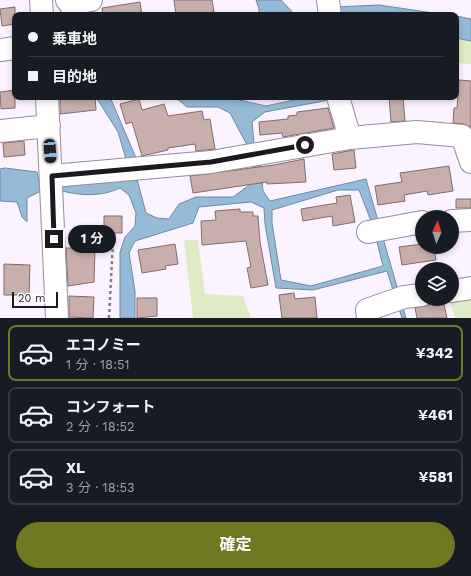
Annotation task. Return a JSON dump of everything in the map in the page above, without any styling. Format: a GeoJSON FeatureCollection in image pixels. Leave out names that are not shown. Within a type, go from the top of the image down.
{"type":"FeatureCollection","features":[{"type":"Feature","properties":{"kind":"street"},"geometry":{"type":"LineString","coordinates":[[41,0],[42,12]]}},
{"type":"Feature","properties":{"kind":"street"},"geometry":{"type":"LineString","coordinates":[[67,0],[70,4],[91,0]]}},
{"type":"Feature","properties":{"kind":"street"},"geometry":{"type":"LineString","coordinates":[[0,50],[12,48]]}},
{"type":"Feature","properties":{"kind":"street"},"geometry":{"type":"LineString","coordinates":[[47,100],[52,176],[57,318]]}},
{"type":"Feature","properties":{"kind":"street"},"geometry":{"type":"LineString","coordinates":[[339,100],[350,138]]}},
{"type":"Feature","properties":{"kind":"street"},"geometry":{"type":"LineString","coordinates":[[0,130],[49,126]]}},
{"type":"Feature","properties":{"kind":"street"},"geometry":{"type":"LineString","coordinates":[[52,176],[211,162],[253,153],[350,138],[417,132],[462,136],[471,162]]}},
{"type":"Feature","properties":{"kind":"street"},"geometry":{"type":"LineString","coordinates":[[459,221],[471,220]]}},
{"type":"Feature","properties":{"kind":"street"},"geometry":{"type":"LineString","coordinates":[[376,230],[415,223]]}},
{"type":"Feature","properties":{"kind":"street"},"geometry":{"type":"LineString","coordinates":[[459,290],[471,288]]}},
{"type":"Feature","properties":{"kind":"street"},"geometry":{"type":"LineString","coordinates":[[368,318],[367,310],[406,298]]}},
{"type":"Feature","properties":{"kind":"path"},"geometry":{"type":"LineString","coordinates":[[109,318],[113,241]]}},
{"type":"Feature","properties":{"kind":"green space"},"geometry":{"type":"Polygon","coordinates":[[[459,39],[471,41],[471,64],[459,63],[459,39]]]}},
{"type":"Feature","properties":{"kind":"green space"},"geometry":{"type":"Polygon","coordinates":[[[184,240],[198,240],[205,294],[243,296],[251,318],[187,318],[193,317],[184,240]]]}},
{"type":"Feature","properties":{"kind":"green space"},"geometry":{"type":"Polygon","coordinates":[[[471,297],[471,318],[455,318],[451,306],[459,306],[459,298],[471,297]]]}},
{"type":"Feature","properties":{"kind":"water"},"geometry":{"type":"Polygon","coordinates":[[[256,0],[281,0],[292,12],[259,12],[256,0]]]}},
{"type":"Feature","properties":{"kind":"water"},"geometry":{"type":"Polygon","coordinates":[[[379,5],[427,12],[325,12],[334,10],[335,7],[379,5]]]}},
{"type":"Feature","properties":{"kind":"water"},"geometry":{"type":"Polygon","coordinates":[[[459,17],[471,19],[471,41],[459,39],[459,17]]]}},
{"type":"Feature","properties":{"kind":"water"},"geometry":{"type":"Polygon","coordinates":[[[98,100],[111,100],[136,158],[126,159],[118,132],[98,100]]]}},
{"type":"Feature","properties":{"kind":"water"},"geometry":{"type":"Polygon","coordinates":[[[179,100],[239,100],[266,106],[294,100],[329,100],[265,112],[252,122],[254,143],[260,161],[263,191],[270,201],[366,179],[406,318],[402,318],[387,271],[313,290],[276,288],[265,224],[264,208],[251,202],[199,207],[193,223],[135,241],[129,253],[135,291],[135,318],[120,318],[120,252],[125,237],[135,226],[136,213],[129,195],[120,188],[105,193],[90,195],[59,190],[67,181],[137,179],[146,213],[157,218],[169,219],[179,204],[196,197],[233,197],[248,186],[253,163],[247,145],[230,113],[218,107],[187,107],[179,100]],[[338,190],[272,210],[272,223],[281,280],[311,286],[383,266],[373,226],[359,190],[338,190]]]}},
{"type":"Feature","properties":{"kind":"water"},"geometry":{"type":"Polygon","coordinates":[[[5,168],[37,172],[41,191],[27,198],[27,222],[22,217],[17,202],[0,201],[0,169],[5,168]]]}},
{"type":"Feature","properties":{"kind":"building"},"geometry":{"type":"Polygon","coordinates":[[[174,0],[212,0],[214,12],[176,12],[174,0]]]}},
{"type":"Feature","properties":{"kind":"building"},"geometry":{"type":"Polygon","coordinates":[[[140,2],[142,12],[103,12],[102,8],[140,2]]]}},
{"type":"Feature","properties":{"kind":"building"},"geometry":{"type":"Polygon","coordinates":[[[15,7],[15,12],[12,12],[12,24],[2,26],[0,9],[15,7]]]}},
{"type":"Feature","properties":{"kind":"building"},"geometry":{"type":"Polygon","coordinates":[[[459,80],[471,81],[471,127],[453,123],[454,108],[457,108],[458,100],[459,100],[459,80]]]}},
{"type":"Feature","properties":{"kind":"building"},"geometry":{"type":"Polygon","coordinates":[[[12,90],[12,100],[15,100],[15,108],[1,109],[0,92],[12,90]]]}},
{"type":"Feature","properties":{"kind":"building"},"geometry":{"type":"Polygon","coordinates":[[[60,100],[95,100],[96,110],[60,114],[60,100]]]}},
{"type":"Feature","properties":{"kind":"building"},"geometry":{"type":"Polygon","coordinates":[[[139,100],[142,110],[164,104],[168,116],[202,111],[204,120],[210,119],[215,149],[196,151],[195,144],[168,148],[168,150],[142,156],[132,122],[126,124],[120,104],[139,100]]]}},
{"type":"Feature","properties":{"kind":"building"},"geometry":{"type":"Polygon","coordinates":[[[389,100],[403,100],[405,121],[391,122],[389,100]]]}},
{"type":"Feature","properties":{"kind":"building"},"geometry":{"type":"Polygon","coordinates":[[[328,108],[334,128],[283,137],[282,133],[260,135],[259,122],[288,119],[288,116],[297,115],[297,112],[328,108]]]}},
{"type":"Feature","properties":{"kind":"building"},"geometry":{"type":"Polygon","coordinates":[[[24,141],[25,155],[4,157],[3,143],[24,141]]]}},
{"type":"Feature","properties":{"kind":"building"},"geometry":{"type":"Polygon","coordinates":[[[354,150],[356,168],[334,170],[332,154],[354,150]]]}},
{"type":"Feature","properties":{"kind":"building"},"geometry":{"type":"Polygon","coordinates":[[[304,159],[306,182],[267,184],[267,182],[193,193],[190,176],[274,165],[304,159]]]}},
{"type":"Feature","properties":{"kind":"building"},"geometry":{"type":"Polygon","coordinates":[[[449,166],[453,191],[428,195],[427,191],[404,195],[405,201],[378,205],[375,186],[402,182],[400,173],[449,166]]]}},
{"type":"Feature","properties":{"kind":"building"},"geometry":{"type":"Polygon","coordinates":[[[350,195],[355,222],[333,226],[332,216],[303,221],[301,209],[337,203],[336,197],[350,195]]]}},
{"type":"Feature","properties":{"kind":"building"},"geometry":{"type":"Polygon","coordinates":[[[456,199],[471,199],[471,208],[456,208],[456,199]]]}},
{"type":"Feature","properties":{"kind":"building"},"geometry":{"type":"Polygon","coordinates":[[[240,209],[240,212],[253,212],[253,216],[258,216],[260,242],[268,285],[251,288],[247,268],[251,267],[246,241],[202,245],[201,221],[216,220],[215,211],[240,209]]]}},
{"type":"Feature","properties":{"kind":"building"},"geometry":{"type":"Polygon","coordinates":[[[104,216],[122,216],[122,233],[104,233],[104,216]]]}},
{"type":"Feature","properties":{"kind":"building"},"geometry":{"type":"Polygon","coordinates":[[[175,244],[178,264],[165,266],[166,269],[142,273],[138,250],[175,244]]]}},
{"type":"Feature","properties":{"kind":"building"},"geometry":{"type":"Polygon","coordinates":[[[415,245],[415,254],[435,254],[436,260],[402,265],[399,247],[415,245]]]}},
{"type":"Feature","properties":{"kind":"building"},"geometry":{"type":"Polygon","coordinates":[[[66,248],[95,248],[94,282],[68,286],[66,248]]]}},
{"type":"Feature","properties":{"kind":"building"},"geometry":{"type":"Polygon","coordinates":[[[4,264],[30,265],[29,295],[4,295],[4,264]]]}},
{"type":"Feature","properties":{"kind":"building"},"geometry":{"type":"Polygon","coordinates":[[[294,293],[295,299],[315,297],[317,318],[282,318],[279,295],[294,293]]]}},
{"type":"Feature","properties":{"kind":"building"},"geometry":{"type":"Polygon","coordinates":[[[69,296],[94,297],[93,318],[69,317],[69,296]]]}},
{"type":"Feature","properties":{"kind":"building"},"geometry":{"type":"Polygon","coordinates":[[[137,298],[157,298],[157,316],[137,318],[137,298]]]}},
{"type":"Feature","properties":{"kind":"building"},"geometry":{"type":"Polygon","coordinates":[[[424,306],[444,306],[447,318],[417,318],[415,308],[424,306]]]}},
{"type":"Feature","properties":{"kind":"route"},"geometry":{"type":"LineString","coordinates":[[54,239],[52,176],[211,162],[305,145]]}}]}
